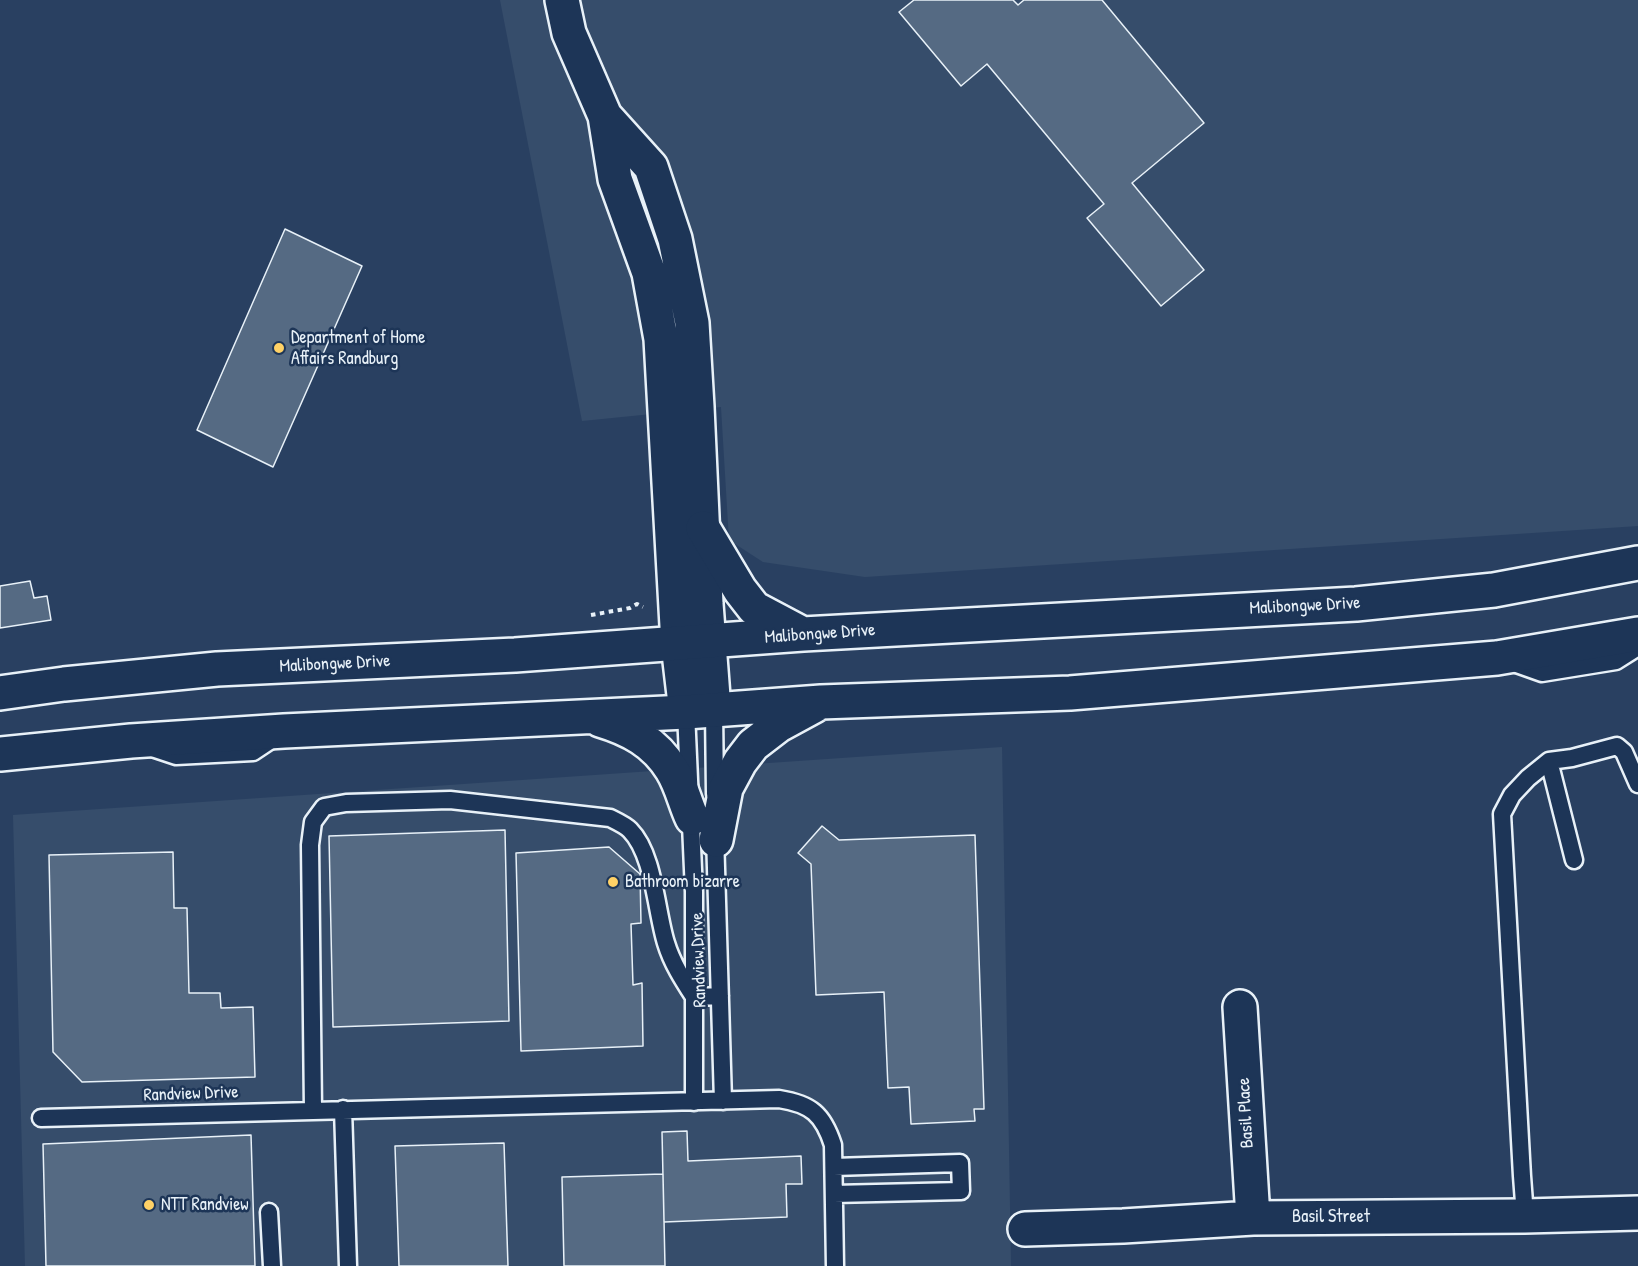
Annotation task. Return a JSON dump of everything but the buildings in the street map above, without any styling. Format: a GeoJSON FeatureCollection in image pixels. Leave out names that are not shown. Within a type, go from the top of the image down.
{"type":"FeatureCollection","features":[{"type":"Feature","properties":{"kind":"main road"},"geometry":{"type":"LineString","coordinates":[[562,0],[569,33],[605,116],[615,178],[649,273],[661,339],[700,711]]}},
{"type":"Feature","properties":{"kind":"main road"},"geometry":{"type":"LineString","coordinates":[[605,116],[651,166],[675,239],[692,323],[703,528],[694,643]]}},
{"type":"Feature","properties":{"kind":"main road"},"geometry":{"type":"LineString","coordinates":[[703,528],[740,590],[754,608],[804,634]]}},
{"type":"Feature","properties":{"kind":"main road","name":"Malibongwe Drive"},"geometry":{"type":"LineString","coordinates":[[0,693],[64,684],[217,669],[515,655],[804,634],[1356,604],[1494,590],[1638,563]]}},
{"type":"Feature","properties":{"kind":"main road"},"geometry":{"type":"LineString","coordinates":[[0,754],[131,741],[284,730],[591,717],[821,702],[1070,693],[1497,657],[1638,634]]}},
{"type":"Feature","properties":{"kind":"main road"},"geometry":{"type":"LineString","coordinates":[[716,840],[726,788],[740,762],[753,745],[779,726],[821,702]]}},
{"type":"Feature","properties":{"kind":"main road"},"geometry":{"type":"LineString","coordinates":[[591,717],[626,728],[653,746],[673,770],[692,818]]}},
{"type":"Feature","properties":{"kind":"main road","name":"Basil Place"},"geometry":{"type":"LineString","coordinates":[[1240,1007],[1253,1218]]}},
{"type":"Feature","properties":{"kind":"main road","name":"Basil Street"},"geometry":{"type":"LineString","coordinates":[[1025,1229],[1253,1218],[1638,1213]]}},
{"type":"Feature","properties":{"kind":"lane"},"geometry":{"type":"LineString","coordinates":[[1497,657],[1542,673],[1616,661],[1638,647]]}},
{"type":"Feature","properties":{"kind":"lane","name":"Randview Drive"},"geometry":{"type":"LineString","coordinates":[[694,1102],[692,818],[700,711]]}},
{"type":"Feature","properties":{"kind":"lane","name":"Randview Drive"},"geometry":{"type":"LineString","coordinates":[[700,711],[716,840],[723,1101]]}},
{"type":"Feature","properties":{"kind":"lane"},"geometry":{"type":"LineString","coordinates":[[1525,1216],[1502,814],[1512,795],[1549,761],[1572,758],[1617,746],[1624,752],[1638,784]]}},
{"type":"Feature","properties":{"kind":"lane"},"geometry":{"type":"LineString","coordinates":[[1549,761],[1574,860]]}},
{"type":"Feature","properties":{"kind":"lane"},"geometry":{"type":"LineString","coordinates":[[313,1110],[309,845],[313,822],[324,807],[346,803],[450,801],[610,818],[629,829],[643,849],[666,944],[676,969],[694,997],[720,996]]}},
{"type":"Feature","properties":{"kind":"lane","name":"Randview Drive"},"geometry":{"type":"LineString","coordinates":[[41,1118],[779,1099],[794,1101],[820,1116],[828,1128],[833,1145],[835,1266]]}},
{"type":"Feature","properties":{"kind":"lane"},"geometry":{"type":"LineString","coordinates":[[343,1109],[348,1266]]}},
{"type":"Feature","properties":{"kind":"lane"},"geometry":{"type":"LineString","coordinates":[[834,1167],[960,1163],[961,1191],[834,1194]]}},
{"type":"Feature","properties":{"kind":"lane"},"geometry":{"type":"LineString","coordinates":[[269,1212],[272,1266]]}},
{"type":"Feature","properties":{"kind":"path"},"geometry":{"type":"LineString","coordinates":[[585,617],[630,608],[637,604],[643,607]]}},
{"type":"Feature","properties":{"kind":"shaded area"},"geometry":{"type":"Polygon","coordinates":[[[500,0],[1638,0],[1638,526],[865,577],[763,562],[729,540],[721,407],[582,421],[500,0]]]}},
{"type":"Feature","properties":{"kind":"shaded area"},"geometry":{"type":"Polygon","coordinates":[[[1002,747],[1011,1266],[25,1266],[13,815],[1002,747]]]}},
{"type":"Feature","properties":{"kind":"place","name":"Department of Home Affairs Randburg"},"geometry":{"type":"Point","coordinates":[279,348]}},
{"type":"Feature","properties":{"kind":"place","name":"Bathroom bizarre"},"geometry":{"type":"Point","coordinates":[613,882]}},
{"type":"Feature","properties":{"kind":"place","name":"NTT Randview"},"geometry":{"type":"Point","coordinates":[149,1205]}}]}
